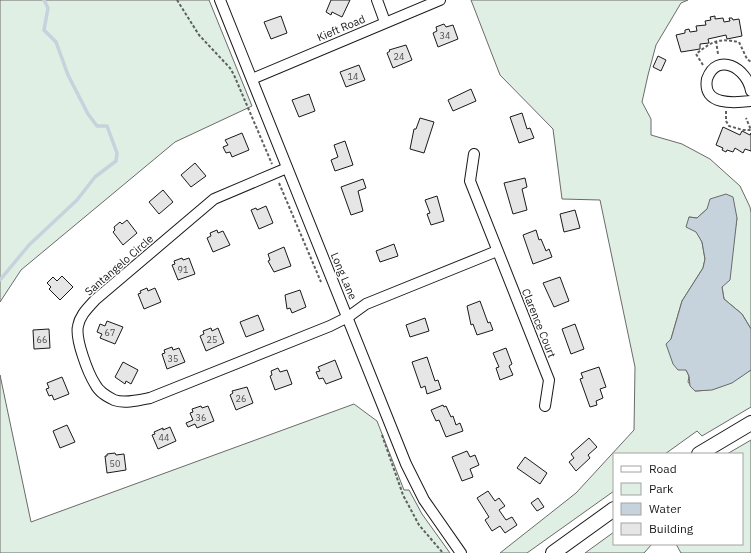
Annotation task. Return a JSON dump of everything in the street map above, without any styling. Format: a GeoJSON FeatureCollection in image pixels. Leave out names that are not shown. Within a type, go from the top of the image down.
{"type":"FeatureCollection","features":[{"type":"Feature","properties":{"kind":"street","name":"Long Lane"},"geometry":{"type":"LineString","coordinates":[[220,0],[406,464],[424,500],[461,553]]}},
{"type":"Feature","properties":{"kind":"street"},"geometry":{"type":"LineString","coordinates":[[377,0],[385,22]]}},
{"type":"Feature","properties":{"kind":"street","name":"Kieft Road"},"geometry":{"type":"LineString","coordinates":[[252,79],[440,0]]}},
{"type":"Feature","properties":{"kind":"street"},"geometry":{"type":"LineString","coordinates":[[751,91],[748,81],[739,70],[729,65],[718,66],[708,76],[706,88],[712,97],[726,102],[751,101]]}},
{"type":"Feature","properties":{"kind":"street","name":"Clarence Court"},"geometry":{"type":"LineString","coordinates":[[474,154],[470,181],[549,380],[545,406]]}},
{"type":"Feature","properties":{"kind":"street","name":"Santangelo Circle"},"geometry":{"type":"LineString","coordinates":[[287,168],[214,200],[95,300],[82,316],[77,327],[78,342],[94,384],[103,394],[116,401],[133,401],[150,398],[348,317]]}},
{"type":"Feature","properties":{"kind":"street"},"geometry":{"type":"LineString","coordinates":[[348,317],[366,304],[497,251]]}},
{"type":"Feature","properties":{"kind":"street"},"geometry":{"type":"LineString","coordinates":[[701,453],[751,423]]}},
{"type":"Feature","properties":{"kind":"street"},"geometry":{"type":"LineString","coordinates":[[553,553],[613,510]]}},
{"type":"Feature","properties":{"kind":"path"},"geometry":{"type":"LineString","coordinates":[[177,0],[199,35],[234,75],[256,126]]}},
{"type":"Feature","properties":{"kind":"path"},"geometry":{"type":"LineString","coordinates":[[702,69],[703,65],[696,54],[721,39],[739,42],[747,59],[751,62]]}},
{"type":"Feature","properties":{"kind":"path"},"geometry":{"type":"LineString","coordinates":[[716,41],[718,54]]}},
{"type":"Feature","properties":{"kind":"path"},"geometry":{"type":"LineString","coordinates":[[726,102],[726,121],[729,126],[743,130],[751,130],[746,118]]}},
{"type":"Feature","properties":{"kind":"green space"},"geometry":{"type":"Polygon","coordinates":[[[0,0],[209,0],[252,106],[175,142],[21,270],[0,302],[0,0]]]}},
{"type":"Feature","properties":{"kind":"green space"},"geometry":{"type":"Polygon","coordinates":[[[471,0],[688,0],[681,3],[656,45],[642,102],[651,119],[651,135],[682,144],[710,159],[740,186],[750,207],[751,213],[751,329],[742,314],[724,299],[722,287],[737,218],[707,209],[697,218],[689,217],[702,242],[705,259],[703,268],[682,301],[671,339],[689,376],[688,382],[695,391],[719,387],[731,382],[751,370],[751,407],[702,436],[697,431],[666,453],[613,453],[613,492],[527,553],[500,553],[576,493],[634,430],[635,367],[600,200],[562,199],[553,129],[500,75],[471,0]]]}},
{"type":"Feature","properties":{"kind":"green space"},"geometry":{"type":"Polygon","coordinates":[[[0,375],[31,522],[354,404],[377,421],[404,490],[409,490],[422,514],[450,553],[0,553],[0,375]]]}},
{"type":"Feature","properties":{"kind":"green space"},"geometry":{"type":"Polygon","coordinates":[[[751,440],[751,553],[681,553],[677,545],[743,545],[743,453],[729,453],[751,440]]]}},
{"type":"Feature","properties":{"kind":"green space"},"geometry":{"type":"Polygon","coordinates":[[[613,533],[613,545],[651,545],[644,553],[585,553],[613,533]]]}},
{"type":"Feature","properties":{"kind":"water"},"geometry":{"type":"Polygon","coordinates":[[[726,194],[733,197],[737,218],[730,280],[722,287],[724,299],[742,314],[751,329],[751,370],[732,383],[712,390],[695,391],[690,386],[689,376],[686,370],[678,370],[673,364],[666,344],[671,339],[682,301],[703,268],[705,259],[702,242],[696,232],[686,227],[689,217],[697,218],[707,209],[710,199],[726,194]]]}},
{"type":"Feature","properties":{"kind":"building"},"geometry":{"type":"Polygon","coordinates":[[[331,0],[350,0],[342,17],[332,12],[331,15],[326,12],[331,0]]]}},
{"type":"Feature","properties":{"kind":"building"},"geometry":{"type":"Polygon","coordinates":[[[281,16],[287,33],[271,39],[264,22],[281,16]]]}},
{"type":"Feature","properties":{"kind":"building"},"geometry":{"type":"Polygon","coordinates":[[[715,16],[715,19],[723,18],[724,22],[730,21],[729,18],[732,18],[733,20],[739,19],[742,36],[727,39],[726,35],[708,39],[709,43],[700,44],[700,49],[681,52],[676,35],[685,33],[685,30],[689,29],[690,32],[697,31],[696,26],[706,25],[705,21],[711,20],[710,17],[715,16]]]}},
{"type":"Feature","properties":{"kind":"building"},"geometry":{"type":"Polygon","coordinates":[[[444,24],[446,27],[453,25],[458,39],[438,47],[433,33],[437,31],[436,27],[444,24]]]}},
{"type":"Feature","properties":{"kind":"building"},"geometry":{"type":"Polygon","coordinates":[[[406,45],[412,60],[393,68],[387,53],[390,51],[389,50],[406,45]]]}},
{"type":"Feature","properties":{"kind":"building"},"geometry":{"type":"Polygon","coordinates":[[[658,56],[666,60],[661,71],[653,67],[658,56]]]}},
{"type":"Feature","properties":{"kind":"building"},"geometry":{"type":"Polygon","coordinates":[[[359,65],[365,80],[346,87],[340,72],[359,65]]]}},
{"type":"Feature","properties":{"kind":"building"},"geometry":{"type":"Polygon","coordinates":[[[471,89],[476,101],[453,111],[448,100],[471,89]]]}},
{"type":"Feature","properties":{"kind":"building"},"geometry":{"type":"Polygon","coordinates":[[[309,94],[315,111],[299,117],[292,100],[309,94]]]}},
{"type":"Feature","properties":{"kind":"building"},"geometry":{"type":"Polygon","coordinates":[[[522,113],[527,129],[530,128],[534,138],[519,143],[510,117],[522,113]]]}},
{"type":"Feature","properties":{"kind":"building"},"geometry":{"type":"Polygon","coordinates":[[[420,118],[434,122],[424,153],[410,149],[414,129],[416,129],[420,118]]]}},
{"type":"Feature","properties":{"kind":"building"},"geometry":{"type":"Polygon","coordinates":[[[723,127],[740,135],[742,131],[750,135],[751,133],[751,151],[745,149],[743,153],[735,148],[733,152],[727,150],[726,152],[722,150],[723,148],[716,145],[723,127]]]}},
{"type":"Feature","properties":{"kind":"building"},"geometry":{"type":"Polygon","coordinates":[[[242,133],[249,150],[232,157],[230,152],[226,153],[223,147],[228,145],[225,140],[242,133]]]}},
{"type":"Feature","properties":{"kind":"building"},"geometry":{"type":"Polygon","coordinates":[[[345,141],[353,165],[335,171],[331,160],[338,157],[334,145],[345,141]]]}},
{"type":"Feature","properties":{"kind":"building"},"geometry":{"type":"Polygon","coordinates":[[[195,163],[206,176],[191,187],[181,175],[195,163]]]}},
{"type":"Feature","properties":{"kind":"building"},"geometry":{"type":"Polygon","coordinates":[[[525,178],[527,187],[522,189],[527,210],[513,214],[504,183],[525,178]]]}},
{"type":"Feature","properties":{"kind":"building"},"geometry":{"type":"Polygon","coordinates":[[[363,179],[366,188],[358,191],[363,211],[351,215],[341,187],[363,179]]]}},
{"type":"Feature","properties":{"kind":"building"},"geometry":{"type":"Polygon","coordinates":[[[163,190],[173,202],[159,214],[149,202],[163,190]]]}},
{"type":"Feature","properties":{"kind":"building"},"geometry":{"type":"Polygon","coordinates":[[[437,196],[444,221],[431,225],[427,214],[430,213],[425,200],[437,196]]]}},
{"type":"Feature","properties":{"kind":"building"},"geometry":{"type":"Polygon","coordinates":[[[266,206],[273,223],[259,229],[251,210],[256,208],[257,210],[266,206]]]}},
{"type":"Feature","properties":{"kind":"building"},"geometry":{"type":"Polygon","coordinates":[[[575,210],[580,228],[564,232],[560,214],[575,210]]]}},
{"type":"Feature","properties":{"kind":"building"},"geometry":{"type":"Polygon","coordinates":[[[127,220],[137,233],[123,245],[113,232],[115,230],[114,227],[120,222],[122,224],[127,220]]]}},
{"type":"Feature","properties":{"kind":"building"},"geometry":{"type":"Polygon","coordinates":[[[217,230],[218,233],[223,231],[230,245],[213,252],[207,238],[211,236],[210,233],[217,230]]]}},
{"type":"Feature","properties":{"kind":"building"},"geometry":{"type":"Polygon","coordinates":[[[536,230],[539,240],[541,239],[546,251],[549,249],[552,257],[533,264],[523,235],[536,230]]]}},
{"type":"Feature","properties":{"kind":"building"},"geometry":{"type":"Polygon","coordinates":[[[394,244],[398,256],[380,262],[376,251],[394,244]]]}},
{"type":"Feature","properties":{"kind":"building"},"geometry":{"type":"Polygon","coordinates":[[[284,247],[291,266],[274,272],[268,261],[270,260],[268,254],[284,247]]]}},
{"type":"Feature","properties":{"kind":"building"},"geometry":{"type":"Polygon","coordinates":[[[182,258],[183,260],[189,258],[195,274],[178,280],[172,265],[175,264],[174,261],[182,258]]]}},
{"type":"Feature","properties":{"kind":"building"},"geometry":{"type":"Polygon","coordinates":[[[62,276],[73,287],[60,300],[49,289],[51,287],[47,283],[53,277],[57,281],[62,276]]]}},
{"type":"Feature","properties":{"kind":"building"},"geometry":{"type":"Polygon","coordinates":[[[560,277],[569,301],[554,307],[543,283],[560,277]]]}},
{"type":"Feature","properties":{"kind":"building"},"geometry":{"type":"Polygon","coordinates":[[[147,288],[148,291],[155,288],[161,302],[144,309],[138,294],[141,293],[140,291],[147,288]]]}},
{"type":"Feature","properties":{"kind":"building"},"geometry":{"type":"Polygon","coordinates":[[[300,290],[306,307],[292,313],[290,308],[287,309],[285,295],[300,290]]]}},
{"type":"Feature","properties":{"kind":"building"},"geometry":{"type":"Polygon","coordinates":[[[480,301],[488,323],[490,322],[493,330],[477,335],[473,324],[471,325],[467,306],[480,301]]]}},
{"type":"Feature","properties":{"kind":"building"},"geometry":{"type":"Polygon","coordinates":[[[258,315],[264,330],[246,337],[240,322],[258,315]]]}},
{"type":"Feature","properties":{"kind":"building"},"geometry":{"type":"Polygon","coordinates":[[[425,318],[429,331],[410,337],[406,325],[425,318]]]}},
{"type":"Feature","properties":{"kind":"building"},"geometry":{"type":"Polygon","coordinates":[[[107,321],[123,327],[115,344],[100,338],[102,334],[97,332],[100,324],[105,326],[107,321]]]}},
{"type":"Feature","properties":{"kind":"building"},"geometry":{"type":"Polygon","coordinates":[[[575,324],[584,349],[571,354],[562,329],[575,324]]]}},
{"type":"Feature","properties":{"kind":"building"},"geometry":{"type":"Polygon","coordinates":[[[211,328],[212,331],[218,328],[224,343],[206,351],[200,336],[204,334],[203,331],[211,328]]]}},
{"type":"Feature","properties":{"kind":"building"},"geometry":{"type":"Polygon","coordinates":[[[49,329],[50,348],[34,349],[33,330],[49,329]]]}},
{"type":"Feature","properties":{"kind":"building"},"geometry":{"type":"Polygon","coordinates":[[[172,347],[173,350],[179,348],[185,362],[167,369],[162,354],[165,353],[164,350],[172,347]]]}},
{"type":"Feature","properties":{"kind":"building"},"geometry":{"type":"Polygon","coordinates":[[[506,348],[512,364],[509,366],[513,375],[500,380],[496,368],[499,367],[493,353],[506,348]]]}},
{"type":"Feature","properties":{"kind":"building"},"geometry":{"type":"Polygon","coordinates":[[[427,357],[435,381],[438,380],[441,389],[427,394],[425,386],[421,388],[412,362],[427,357]]]}},
{"type":"Feature","properties":{"kind":"building"},"geometry":{"type":"Polygon","coordinates":[[[335,360],[342,378],[326,384],[323,378],[319,379],[316,372],[320,371],[318,367],[335,360]]]}},
{"type":"Feature","properties":{"kind":"building"},"geometry":{"type":"Polygon","coordinates":[[[123,362],[138,370],[131,384],[126,381],[125,384],[115,377],[123,362]]]}},
{"type":"Feature","properties":{"kind":"building"},"geometry":{"type":"Polygon","coordinates":[[[599,367],[606,387],[600,389],[603,398],[596,401],[597,405],[590,407],[580,379],[583,378],[581,373],[599,367]]]}},
{"type":"Feature","properties":{"kind":"building"},"geometry":{"type":"Polygon","coordinates":[[[278,368],[280,372],[287,370],[292,384],[275,390],[270,376],[272,375],[271,371],[278,368]]]}},
{"type":"Feature","properties":{"kind":"building"},"geometry":{"type":"Polygon","coordinates":[[[62,377],[69,394],[54,400],[52,395],[49,396],[46,389],[49,388],[47,383],[62,377]]]}},
{"type":"Feature","properties":{"kind":"building"},"geometry":{"type":"Polygon","coordinates":[[[247,387],[253,403],[236,410],[230,395],[233,393],[232,391],[247,387]]]}},
{"type":"Feature","properties":{"kind":"building"},"geometry":{"type":"Polygon","coordinates":[[[443,405],[444,407],[446,406],[451,417],[453,416],[456,425],[460,423],[463,431],[446,437],[439,420],[436,421],[431,410],[443,405]]]}},
{"type":"Feature","properties":{"kind":"building"},"geometry":{"type":"Polygon","coordinates":[[[201,406],[202,408],[208,406],[214,421],[197,428],[195,424],[188,427],[186,423],[193,420],[190,413],[193,412],[192,409],[201,406]]]}},
{"type":"Feature","properties":{"kind":"building"},"geometry":{"type":"Polygon","coordinates":[[[67,425],[75,442],[60,448],[53,431],[67,425]]]}},
{"type":"Feature","properties":{"kind":"building"},"geometry":{"type":"Polygon","coordinates":[[[170,427],[176,441],[158,449],[152,435],[155,434],[154,432],[163,428],[163,430],[170,427]]]}},
{"type":"Feature","properties":{"kind":"building"},"geometry":{"type":"Polygon","coordinates":[[[589,438],[597,447],[588,455],[590,458],[576,471],[569,462],[574,458],[571,454],[589,438]]]}},
{"type":"Feature","properties":{"kind":"building"},"geometry":{"type":"Polygon","coordinates":[[[467,451],[470,457],[475,455],[479,465],[470,469],[473,477],[462,481],[452,457],[467,451]]]}},
{"type":"Feature","properties":{"kind":"building"},"geometry":{"type":"Polygon","coordinates":[[[115,453],[116,455],[124,454],[126,470],[107,473],[105,456],[107,456],[107,454],[115,453]]]}},
{"type":"Feature","properties":{"kind":"building"},"geometry":{"type":"Polygon","coordinates":[[[525,457],[547,473],[540,484],[517,468],[525,457]]]}},
{"type":"Feature","properties":{"kind":"building"},"geometry":{"type":"Polygon","coordinates":[[[488,491],[495,501],[499,498],[505,506],[499,510],[506,520],[512,517],[517,525],[505,533],[500,526],[492,531],[485,520],[489,517],[477,498],[488,491]]]}},
{"type":"Feature","properties":{"kind":"building"},"geometry":{"type":"Polygon","coordinates":[[[538,498],[544,507],[537,511],[531,503],[538,498]]]}},
{"type":"Feature","properties":{"kind":"waterway"},"geometry":{"type":"LineString","coordinates":[[0,280],[29,245],[77,200],[95,177],[116,161],[117,153],[107,126],[97,126],[88,114],[68,75],[56,42],[44,30],[48,8],[44,0]]}}]}
